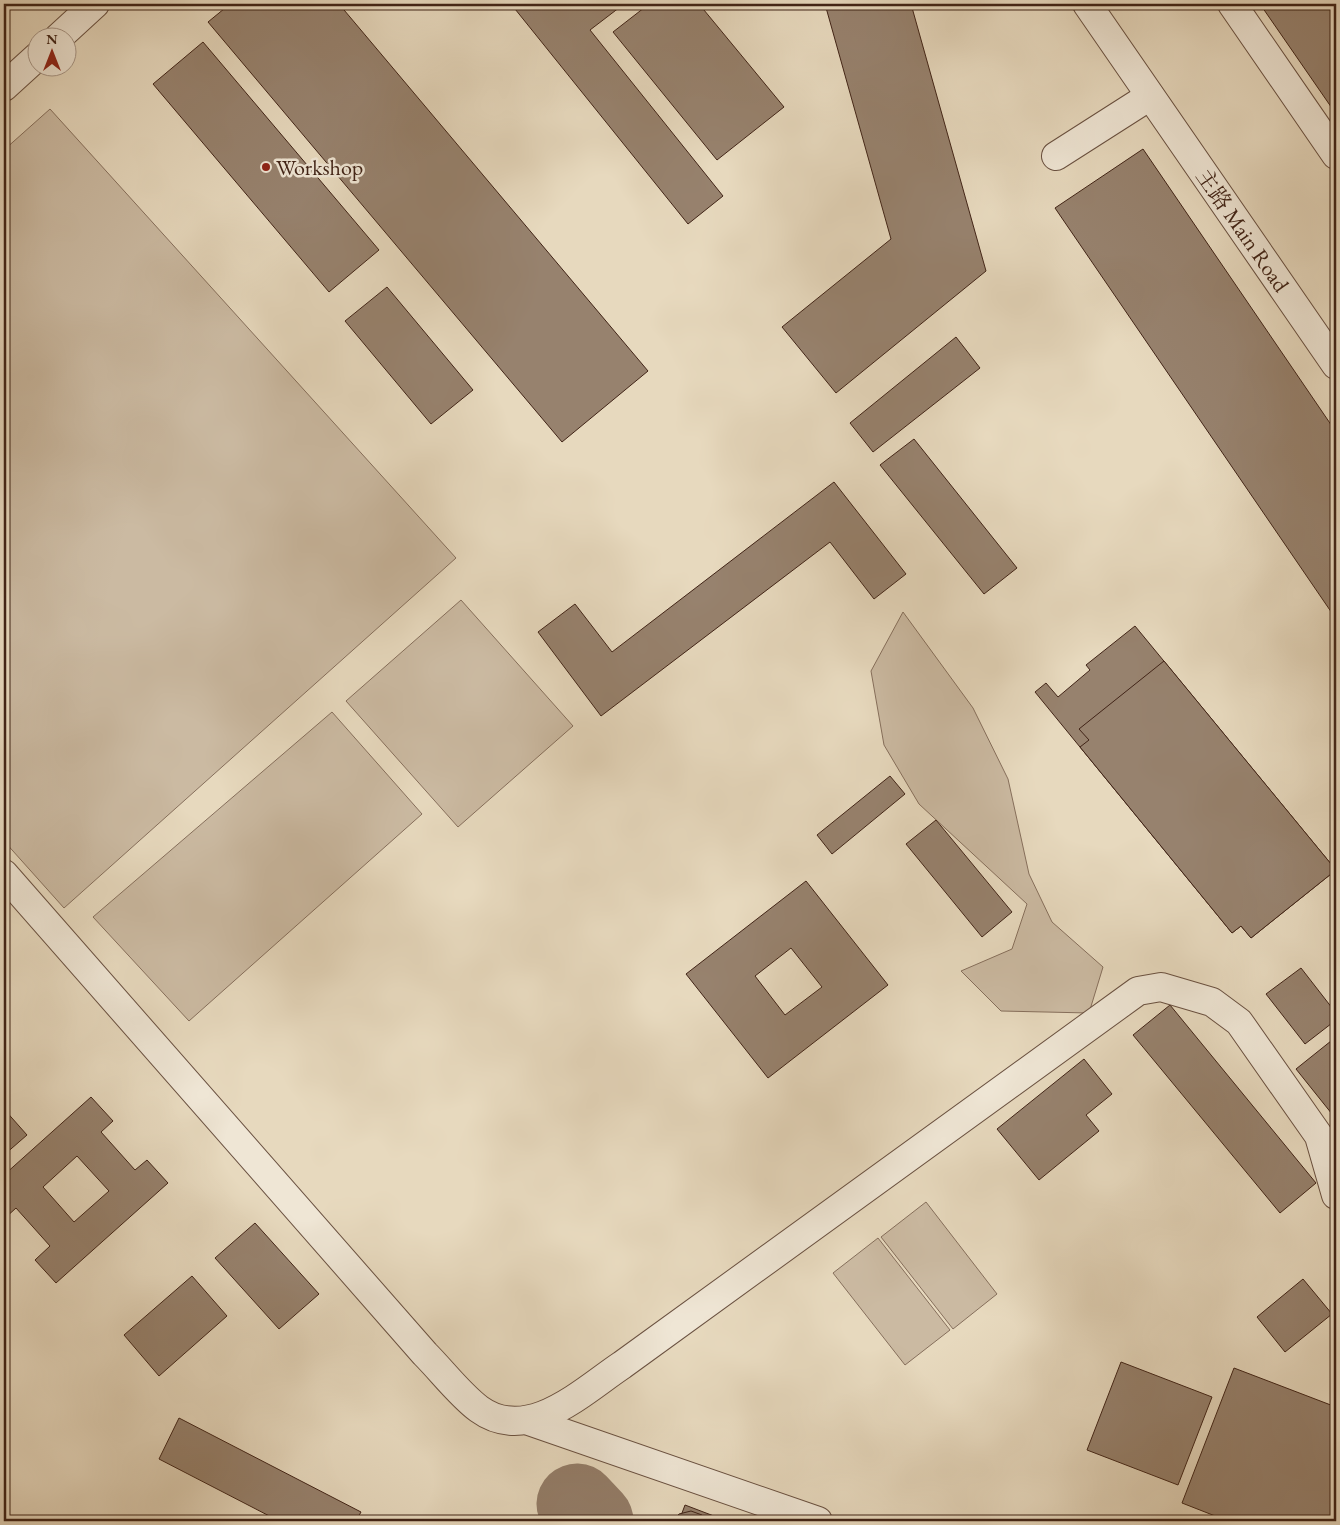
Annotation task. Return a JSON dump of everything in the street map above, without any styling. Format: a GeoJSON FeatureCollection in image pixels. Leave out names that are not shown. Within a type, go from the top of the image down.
{"type":"FeatureCollection","features":[{"type":"Feature","properties":{"kind":"lane"},"geometry":{"type":"LineString","coordinates":[[69,28],[95,4]]}},
{"type":"Feature","properties":{"kind":"lane","name":"主路 Main Road"},"geometry":{"type":"LineString","coordinates":[[1087,4],[1336,365]]}},
{"type":"Feature","properties":{"kind":"lane"},"geometry":{"type":"LineString","coordinates":[[1232,4],[1336,155]]}},
{"type":"Feature","properties":{"kind":"lane"},"geometry":{"type":"LineString","coordinates":[[4,87],[28,65]]}},
{"type":"Feature","properties":{"kind":"lane"},"geometry":{"type":"LineString","coordinates":[[1056,156],[1150,96]]}},
{"type":"Feature","properties":{"kind":"lane"},"geometry":{"type":"LineString","coordinates":[[4,874],[425,1354],[479,1409],[506,1422],[529,1421],[818,1521]]}},
{"type":"Feature","properties":{"kind":"lane"},"geometry":{"type":"LineString","coordinates":[[529,1421],[560,1407],[622,1364],[1138,991],[1161,987],[1212,1002],[1239,1022],[1319,1136],[1336,1195]]}},
{"type":"Feature","properties":{"kind":"shaded area"},"geometry":{"type":"Polygon","coordinates":[[[50,109],[456,558],[64,908],[4,841],[4,150],[50,109]]]}},
{"type":"Feature","properties":{"kind":"shaded area"},"geometry":{"type":"Polygon","coordinates":[[[461,600],[573,726],[458,827],[346,701],[461,600]]]}},
{"type":"Feature","properties":{"kind":"shaded area"},"geometry":{"type":"Polygon","coordinates":[[[903,612],[973,708],[1008,779],[1029,874],[1052,922],[1103,967],[1089,1013],[1001,1011],[961,971],[1012,949],[1027,904],[919,804],[884,745],[871,671],[903,612]]]}},
{"type":"Feature","properties":{"kind":"shaded area"},"geometry":{"type":"Polygon","coordinates":[[[332,712],[422,814],[189,1021],[93,917],[332,712]]]}},
{"type":"Feature","properties":{"kind":"shaded area"},"geometry":{"type":"Polygon","coordinates":[[[926,1202],[997,1294],[953,1329],[881,1237],[926,1202]]]}},
{"type":"Feature","properties":{"kind":"shaded area"},"geometry":{"type":"Polygon","coordinates":[[[878,1238],[950,1330],[905,1365],[833,1273],[878,1238]]]}},
{"type":"Feature","properties":{"kind":"building"},"geometry":{"type":"Polygon","coordinates":[[[230,4],[339,4],[648,371],[562,442],[208,22],[230,4]]]}},
{"type":"Feature","properties":{"kind":"building"},"geometry":{"type":"Polygon","coordinates":[[[511,4],[624,4],[590,30],[723,196],[688,224],[511,4]]]}},
{"type":"Feature","properties":{"kind":"building"},"geometry":{"type":"Polygon","coordinates":[[[649,4],[699,4],[784,107],[717,160],[613,32],[649,4]]]}},
{"type":"Feature","properties":{"kind":"building"},"geometry":{"type":"Polygon","coordinates":[[[825,4],[911,4],[986,271],[836,393],[782,327],[891,239],[825,4]]]}},
{"type":"Feature","properties":{"kind":"building"},"geometry":{"type":"Polygon","coordinates":[[[1260,4],[1336,4],[1336,114],[1260,4]]]}},
{"type":"Feature","properties":{"kind":"building","name":"Workshop"},"geometry":{"type":"Polygon","coordinates":[[[203,42],[379,250],[329,292],[153,84],[203,42]]]}},
{"type":"Feature","properties":{"kind":"building"},"geometry":{"type":"Polygon","coordinates":[[[1143,149],[1336,432],[1336,619],[1055,208],[1143,149]]]}},
{"type":"Feature","properties":{"kind":"building"},"geometry":{"type":"Polygon","coordinates":[[[387,287],[473,390],[431,424],[345,321],[387,287]]]}},
{"type":"Feature","properties":{"kind":"building"},"geometry":{"type":"Polygon","coordinates":[[[956,337],[980,368],[873,452],[850,423],[956,337]]]}},
{"type":"Feature","properties":{"kind":"building"},"geometry":{"type":"Polygon","coordinates":[[[914,439],[1017,568],[984,594],[880,465],[914,439]]]}},
{"type":"Feature","properties":{"kind":"building"},"geometry":{"type":"Polygon","coordinates":[[[834,482],[906,574],[874,599],[830,542],[601,716],[538,632],[575,604],[612,652],[834,482]]]}},
{"type":"Feature","properties":{"kind":"building"},"geometry":{"type":"Polygon","coordinates":[[[1135,626],[1336,870],[1251,938],[1241,926],[1232,933],[1035,692],[1046,683],[1058,697],[1090,670],[1086,665],[1135,626]]]}},
{"type":"Feature","properties":{"kind":"building"},"geometry":{"type":"Polygon","coordinates":[[[1164,661],[1336,870],[1251,938],[1241,926],[1232,933],[1080,747],[1089,740],[1079,729],[1164,661]]]}},
{"type":"Feature","properties":{"kind":"building"},"geometry":{"type":"Polygon","coordinates":[[[890,776],[905,794],[832,854],[817,835],[890,776]]]}},
{"type":"Feature","properties":{"kind":"building"},"geometry":{"type":"Polygon","coordinates":[[[936,820],[1012,912],[982,937],[906,844],[936,820]]]}},
{"type":"Feature","properties":{"kind":"building"},"geometry":{"type":"Polygon","coordinates":[[[806,881],[888,985],[768,1078],[686,974],[806,881]],[[791,948],[755,976],[785,1015],[822,987],[791,948]]]}},
{"type":"Feature","properties":{"kind":"building"},"geometry":{"type":"Polygon","coordinates":[[[1301,968],[1336,1013],[1336,1020],[1305,1044],[1266,994],[1301,968]]]}},
{"type":"Feature","properties":{"kind":"building"},"geometry":{"type":"Polygon","coordinates":[[[1170,1005],[1316,1183],[1280,1213],[1133,1035],[1170,1005]]]}},
{"type":"Feature","properties":{"kind":"building"},"geometry":{"type":"Polygon","coordinates":[[[1336,1037],[1336,1110],[1332,1114],[1296,1069],[1336,1037]]]}},
{"type":"Feature","properties":{"kind":"building"},"geometry":{"type":"Polygon","coordinates":[[[1084,1059],[1112,1094],[1086,1115],[1099,1131],[1039,1180],[997,1129],[1084,1059]]]}},
{"type":"Feature","properties":{"kind":"building"},"geometry":{"type":"Polygon","coordinates":[[[91,1097],[113,1121],[101,1132],[135,1170],[147,1160],[168,1183],[56,1283],[35,1260],[50,1246],[16,1208],[4,1219],[4,1175],[91,1097]],[[77,1156],[43,1187],[74,1222],[109,1191],[77,1156]]]}},
{"type":"Feature","properties":{"kind":"building"},"geometry":{"type":"Polygon","coordinates":[[[4,1109],[27,1135],[4,1155],[4,1109]]]}},
{"type":"Feature","properties":{"kind":"building"},"geometry":{"type":"Polygon","coordinates":[[[255,1223],[319,1294],[279,1329],[215,1258],[255,1223]]]}},
{"type":"Feature","properties":{"kind":"building"},"geometry":{"type":"Polygon","coordinates":[[[192,1276],[227,1316],[159,1376],[124,1335],[192,1276]]]}},
{"type":"Feature","properties":{"kind":"building"},"geometry":{"type":"Polygon","coordinates":[[[1303,1279],[1332,1314],[1285,1352],[1257,1317],[1303,1279]]]}},
{"type":"Feature","properties":{"kind":"building"},"geometry":{"type":"Polygon","coordinates":[[[1121,1362],[1212,1397],[1178,1485],[1087,1450],[1121,1362]]]}},
{"type":"Feature","properties":{"kind":"building"},"geometry":{"type":"Polygon","coordinates":[[[1234,1368],[1336,1407],[1336,1521],[1228,1521],[1182,1503],[1234,1368]]]}},
{"type":"Feature","properties":{"kind":"building"},"geometry":{"type":"Polygon","coordinates":[[[179,1418],[361,1512],[356,1521],[279,1521],[159,1459],[179,1418]]]}},
{"type":"Feature","properties":{"kind":"building"},"geometry":{"type":"Polygon","coordinates":[[[685,1505],[727,1521],[679,1521],[685,1505]]]}},
{"type":"Feature","properties":{"kind":"building"},"geometry":{"type":"Polygon","coordinates":[[[691,1511],[702,1515],[707,1521],[673,1521],[679,1514],[691,1511]]]}},
{"type":"Feature","properties":{"kind":"taxiway"},"geometry":{"type":"LineString","coordinates":[[577,1504],[593,1521]]}},
{"type":"Feature","properties":{"kind":"place","name":"Workshop"},"geometry":{"type":"Point","coordinates":[266,167]}}]}
